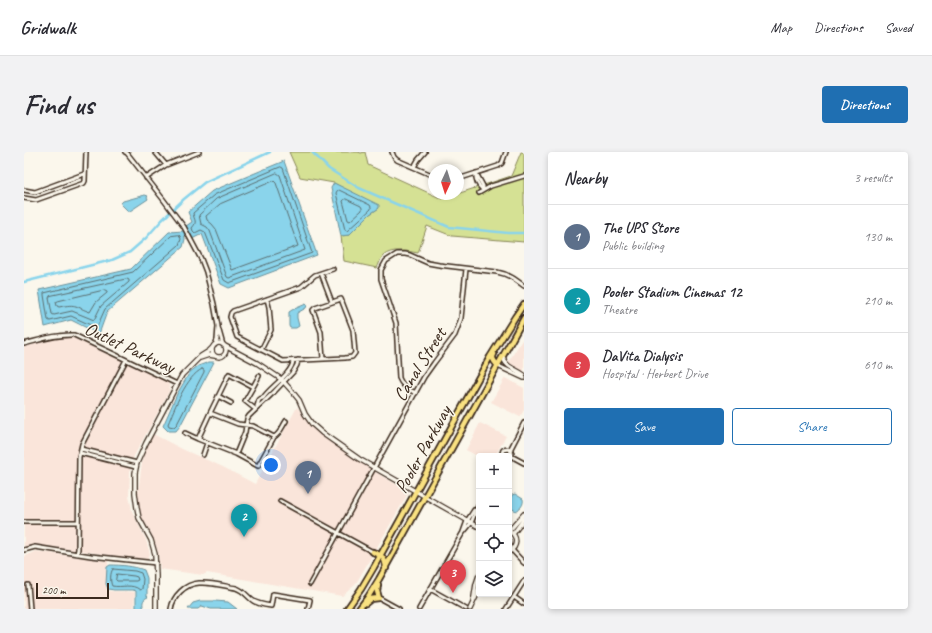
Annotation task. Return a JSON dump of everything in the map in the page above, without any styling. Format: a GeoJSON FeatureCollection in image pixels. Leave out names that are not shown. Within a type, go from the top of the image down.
{"type":"FeatureCollection","features":[{"type":"Feature","properties":{"kind":"main road","name":"Pooler Parkway"},"geometry":{"type":"LineString","coordinates":[[346,609],[361,589],[374,567],[490,357],[524,304]]}},
{"type":"Feature","properties":{"kind":"main road","name":"Pooler Parkway"},"geometry":{"type":"LineString","coordinates":[[360,609],[386,568],[524,318]]}},
{"type":"Feature","properties":{"kind":"main road"},"geometry":{"type":"LineString","coordinates":[[498,366],[494,362],[493,356],[509,326]]}},
{"type":"Feature","properties":{"kind":"main road"},"geometry":{"type":"LineString","coordinates":[[373,552],[379,551],[386,546]]}},
{"type":"Feature","properties":{"kind":"main road"},"geometry":{"type":"LineString","coordinates":[[373,552],[384,559],[386,568]]}},
{"type":"Feature","properties":{"kind":"main road"},"geometry":{"type":"LineString","coordinates":[[373,552],[375,559],[374,567]]}},
{"type":"Feature","properties":{"kind":"main road"},"geometry":{"type":"LineString","coordinates":[[360,609],[371,599],[379,598],[377,591],[379,579]]}},
{"type":"Feature","properties":{"kind":"street"},"geometry":{"type":"LineString","coordinates":[[24,198],[36,200],[84,183],[86,152]]}},
{"type":"Feature","properties":{"kind":"street"},"geometry":{"type":"LineString","coordinates":[[124,152],[127,153],[175,214],[184,227],[201,259],[206,272],[218,326],[226,351],[224,356]]}},
{"type":"Feature","properties":{"kind":"street"},"geometry":{"type":"LineString","coordinates":[[155,152],[166,166]]}},
{"type":"Feature","properties":{"kind":"street"},"geometry":{"type":"LineString","coordinates":[[146,178],[166,166],[197,152]]}},
{"type":"Feature","properties":{"kind":"street"},"geometry":{"type":"LineString","coordinates":[[392,152],[396,159],[428,173]]}},
{"type":"Feature","properties":{"kind":"street"},"geometry":{"type":"LineString","coordinates":[[414,167],[425,152]]}},
{"type":"Feature","properties":{"kind":"street"},"geometry":{"type":"LineString","coordinates":[[464,177],[500,165],[506,152]]}},
{"type":"Feature","properties":{"kind":"street"},"geometry":{"type":"LineString","coordinates":[[476,173],[480,183],[483,186],[483,190]]}},
{"type":"Feature","properties":{"kind":"street"},"geometry":{"type":"LineString","coordinates":[[24,190],[35,192],[84,174]]}},
{"type":"Feature","properties":{"kind":"street"},"geometry":{"type":"LineString","coordinates":[[479,193],[493,186],[524,176]]}},
{"type":"Feature","properties":{"kind":"street"},"geometry":{"type":"LineString","coordinates":[[44,188],[47,196]]}},
{"type":"Feature","properties":{"kind":"street"},"geometry":{"type":"LineString","coordinates":[[416,393],[405,388],[400,381],[396,323],[381,276],[381,270],[389,258],[401,253],[433,264],[498,272],[512,277],[524,286]]}},
{"type":"Feature","properties":{"kind":"street","name":"Canal Street"},"geometry":{"type":"LineString","coordinates":[[310,584],[416,393],[458,327],[461,318],[466,268]]}},
{"type":"Feature","properties":{"kind":"street"},"geometry":{"type":"LineString","coordinates":[[322,359],[321,332],[314,310],[315,308],[341,299],[353,330],[355,353],[350,358],[293,361],[280,360],[237,337],[230,316],[233,311],[300,287],[315,275],[333,269]]}},
{"type":"Feature","properties":{"kind":"street"},"geometry":{"type":"LineString","coordinates":[[321,273],[332,302]]}},
{"type":"Feature","properties":{"kind":"street"},"geometry":{"type":"LineString","coordinates":[[261,350],[271,330],[267,299]]}},
{"type":"Feature","properties":{"kind":"street"},"geometry":{"type":"LineString","coordinates":[[156,609],[155,554],[153,545],[136,508],[136,465],[182,374],[201,356],[212,350],[217,340],[218,326]]}},
{"type":"Feature","properties":{"kind":"street","name":"Outlet Parkway"},"geometry":{"type":"LineString","coordinates":[[24,344],[54,336],[74,335],[177,384]]}},
{"type":"Feature","properties":{"kind":"street"},"geometry":{"type":"LineString","coordinates":[[214,346],[220,344],[224,345],[257,363],[282,380],[299,400],[305,414],[317,429],[359,459],[476,526]]}},
{"type":"Feature","properties":{"kind":"street"},"geometry":{"type":"LineString","coordinates":[[214,346],[213,352],[215,356]]}},
{"type":"Feature","properties":{"kind":"street"},"geometry":{"type":"LineString","coordinates":[[199,358],[215,356],[219,358],[232,353],[237,355],[240,354]]}},
{"type":"Feature","properties":{"kind":"street"},"geometry":{"type":"LineString","coordinates":[[503,356],[507,366],[524,377]]}},
{"type":"Feature","properties":{"kind":"street"},"geometry":{"type":"LineString","coordinates":[[77,554],[79,462],[82,444],[126,360]]}},
{"type":"Feature","properties":{"kind":"street"},"geometry":{"type":"LineString","coordinates":[[256,408],[260,398],[263,398],[268,390],[296,368],[298,360]]}},
{"type":"Feature","properties":{"kind":"street"},"geometry":{"type":"LineString","coordinates":[[236,454],[245,432],[246,419],[282,380],[291,368],[293,361]]}},
{"type":"Feature","properties":{"kind":"street"},"geometry":{"type":"LineString","coordinates":[[498,366],[524,377]]}},
{"type":"Feature","properties":{"kind":"street"},"geometry":{"type":"LineString","coordinates":[[198,439],[229,374],[253,387]]}},
{"type":"Feature","properties":{"kind":"street"},"geometry":{"type":"LineString","coordinates":[[256,408],[244,401],[259,376]]}},
{"type":"Feature","properties":{"kind":"street"},"geometry":{"type":"LineString","coordinates":[[218,396],[232,403]]}},
{"type":"Feature","properties":{"kind":"street"},"geometry":{"type":"LineString","coordinates":[[210,413],[232,422],[253,426],[274,437]]}},
{"type":"Feature","properties":{"kind":"street"},"geometry":{"type":"LineString","coordinates":[[185,433],[236,454],[258,466],[274,437],[286,421]]}},
{"type":"Feature","properties":{"kind":"street"},"geometry":{"type":"LineString","coordinates":[[510,450],[524,423]]}},
{"type":"Feature","properties":{"kind":"street"},"geometry":{"type":"LineString","coordinates":[[203,455],[208,442]]}},
{"type":"Feature","properties":{"kind":"street"},"geometry":{"type":"LineString","coordinates":[[502,453],[503,450],[510,450]]}},
{"type":"Feature","properties":{"kind":"street"},"geometry":{"type":"LineString","coordinates":[[81,451],[136,465]]}},
{"type":"Feature","properties":{"kind":"street"},"geometry":{"type":"LineString","coordinates":[[512,458],[524,463]]}},
{"type":"Feature","properties":{"kind":"street"},"geometry":{"type":"LineString","coordinates":[[280,501],[373,552]]}},
{"type":"Feature","properties":{"kind":"street"},"geometry":{"type":"LineString","coordinates":[[462,534],[467,521],[476,508]]}},
{"type":"Feature","properties":{"kind":"street"},"geometry":{"type":"LineString","coordinates":[[419,609],[462,534],[471,523],[476,510]]}},
{"type":"Feature","properties":{"kind":"street"},"geometry":{"type":"LineString","coordinates":[[512,528],[524,514]]}},
{"type":"Feature","properties":{"kind":"street"},"geometry":{"type":"LineString","coordinates":[[512,550],[516,545],[516,539],[513,534],[524,519]]}},
{"type":"Feature","properties":{"kind":"street"},"geometry":{"type":"LineString","coordinates":[[24,522],[78,522]]}},
{"type":"Feature","properties":{"kind":"street"},"geometry":{"type":"LineString","coordinates":[[24,550],[35,547],[77,554],[156,563]]}},
{"type":"Feature","properties":{"kind":"street"},"geometry":{"type":"LineString","coordinates":[[512,552],[524,563]]}},
{"type":"Feature","properties":{"kind":"street"},"geometry":{"type":"LineString","coordinates":[[506,609],[524,581]]}},
{"type":"Feature","properties":{"kind":"street"},"geometry":{"type":"LineString","coordinates":[[170,609],[180,592],[188,586],[198,583],[236,588],[242,590],[258,603],[268,606],[271,606],[272,604],[273,594],[310,600],[308,609]]}},
{"type":"Feature","properties":{"kind":"street"},"geometry":{"type":"LineString","coordinates":[[473,603],[476,584]]}},
{"type":"Feature","properties":{"kind":"street"},"geometry":{"type":"LineString","coordinates":[[28,585],[30,609]]}},
{"type":"Feature","properties":{"kind":"street"},"geometry":{"type":"LineString","coordinates":[[430,589],[466,609]]}},
{"type":"Feature","properties":{"kind":"street"},"geometry":{"type":"LineString","coordinates":[[470,609],[476,596]]}},
{"type":"Feature","properties":{"kind":"street"},"geometry":{"type":"LineString","coordinates":[[514,597],[524,604]]}},
{"type":"Feature","properties":{"kind":"street"},"geometry":{"type":"LineString","coordinates":[[379,598],[399,609]]}},
{"type":"Feature","properties":{"kind":"shaded area"},"geometry":{"type":"Polygon","coordinates":[[[60,337],[76,339],[168,382],[170,390],[134,456],[130,471],[129,495],[132,511],[146,540],[150,554],[147,559],[38,545],[24,547],[24,347],[60,337]]]}},
{"type":"Feature","properties":{"kind":"shaded area"},"geometry":{"type":"Polygon","coordinates":[[[522,340],[524,341],[524,374],[507,364],[522,340]]]}},
{"type":"Feature","properties":{"kind":"shaded area"},"geometry":{"type":"Polygon","coordinates":[[[505,378],[524,388],[524,410],[520,417],[491,402],[505,378]]]}},
{"type":"Feature","properties":{"kind":"shaded area"},"geometry":{"type":"Polygon","coordinates":[[[297,407],[315,430],[324,438],[372,470],[409,492],[355,585],[342,596],[207,573],[203,575],[160,569],[158,552],[152,535],[142,518],[137,500],[143,455],[153,434],[255,484],[297,407]]]}},
{"type":"Feature","properties":{"kind":"shaded area"},"geometry":{"type":"Polygon","coordinates":[[[480,423],[506,436],[497,453],[476,453],[476,455],[466,450],[480,423]]]}},
{"type":"Feature","properties":{"kind":"shaded area"},"geometry":{"type":"Polygon","coordinates":[[[35,551],[108,561],[107,591],[135,592],[134,609],[24,609],[24,557],[35,551]]]}},
{"type":"Feature","properties":{"kind":"green space"},"geometry":{"type":"Polygon","coordinates":[[[289,152],[365,152],[368,165],[428,193],[428,200],[464,200],[464,192],[511,176],[521,152],[524,152],[524,242],[452,236],[427,226],[418,253],[395,251],[387,253],[381,259],[377,268],[344,261],[341,236],[349,235],[370,214],[379,208],[334,183],[300,177],[289,152]]]}},
{"type":"Feature","properties":{"kind":"water"},"geometry":{"type":"Polygon","coordinates":[[[284,161],[317,255],[229,288],[221,284],[202,234],[192,239],[186,226],[192,222],[188,212],[212,191],[284,161]]]}},
{"type":"Feature","properties":{"kind":"water"},"geometry":{"type":"Polygon","coordinates":[[[334,183],[379,205],[379,208],[370,214],[349,235],[341,236],[331,188],[334,183]]]}},
{"type":"Feature","properties":{"kind":"water"},"geometry":{"type":"Polygon","coordinates":[[[145,195],[148,196],[148,199],[130,211],[128,211],[121,204],[123,201],[145,195]]]}},
{"type":"Feature","properties":{"kind":"water"},"geometry":{"type":"Polygon","coordinates":[[[184,231],[185,239],[183,247],[107,312],[99,334],[71,320],[45,327],[39,290],[131,269],[169,232],[184,231]]]}},
{"type":"Feature","properties":{"kind":"water"},"geometry":{"type":"Polygon","coordinates":[[[306,304],[306,308],[297,313],[299,326],[296,328],[290,328],[289,312],[306,304]]]}},
{"type":"Feature","properties":{"kind":"water"},"geometry":{"type":"Polygon","coordinates":[[[209,362],[214,362],[180,426],[176,431],[168,431],[163,426],[177,394],[190,372],[198,366],[209,362]]]}},
{"type":"Feature","properties":{"kind":"water"},"geometry":{"type":"Polygon","coordinates":[[[515,494],[523,499],[522,506],[516,511],[512,509],[512,495],[515,494]]]}},
{"type":"Feature","properties":{"kind":"water"},"geometry":{"type":"Polygon","coordinates":[[[110,565],[127,566],[144,570],[147,578],[148,597],[143,602],[144,609],[136,609],[136,591],[108,589],[106,584],[107,567],[110,565]]]}},
{"type":"Feature","properties":{"kind":"water"},"geometry":{"type":"Polygon","coordinates":[[[200,601],[228,602],[237,609],[211,609],[202,606],[198,609],[188,609],[193,603],[200,601]]]}},
{"type":"Feature","properties":{"kind":"waterway"},"geometry":{"type":"LineString","coordinates":[[24,282],[112,260],[130,252],[146,238],[184,199],[205,182],[270,152]]}},
{"type":"Feature","properties":{"kind":"waterway"},"geometry":{"type":"LineString","coordinates":[[312,152],[329,169],[359,188],[449,227],[508,233],[524,233]]}},
{"type":"Feature","properties":{"kind":"place","name":"The UPS Store"},"geometry":{"type":"Point","coordinates":[308,494]}},
{"type":"Feature","properties":{"kind":"place","name":"Pooler Stadium Cinemas 12"},"geometry":{"type":"Point","coordinates":[244,537]}},
{"type":"Feature","properties":{"kind":"place","name":"DaVita Dialysis"},"geometry":{"type":"Point","coordinates":[453,593]}}]}
